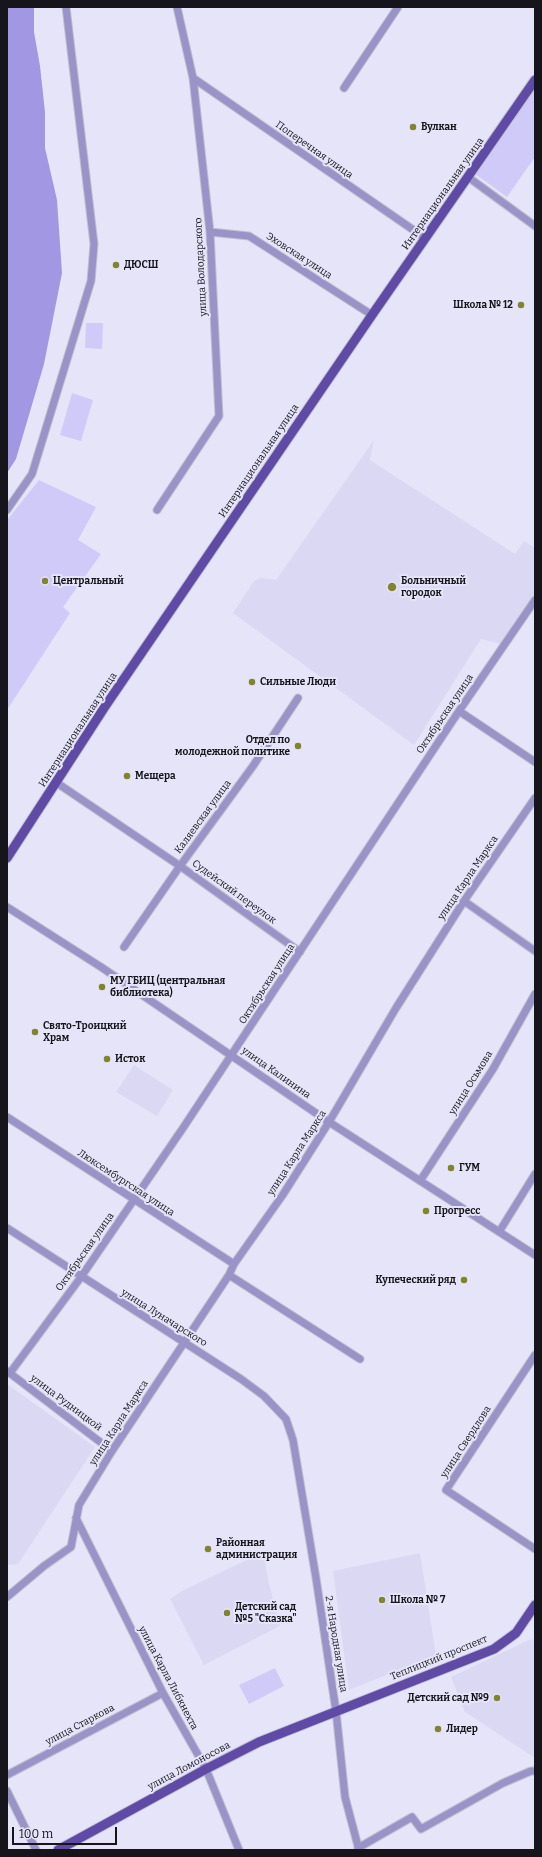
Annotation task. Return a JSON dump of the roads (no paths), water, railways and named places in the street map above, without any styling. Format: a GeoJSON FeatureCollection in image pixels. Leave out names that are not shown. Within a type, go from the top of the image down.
{"type":"FeatureCollection","features":[{"type":"Feature","properties":{"kind":"main road","name":"Интернациональная улица"},"geometry":{"type":"LineString","coordinates":[[7,858],[57,783],[104,708],[372,315],[535,80]]}},
{"type":"Feature","properties":{"kind":"main road","name":"Теплицкий проспект"},"geometry":{"type":"LineString","coordinates":[[336,1711],[494,1649],[516,1633],[535,1605]]}},
{"type":"Feature","properties":{"kind":"main road","name":"улица Ломоносова"},"geometry":{"type":"LineString","coordinates":[[58,1850],[206,1769],[259,1742],[336,1711]]}},
{"type":"Feature","properties":{"kind":"street"},"geometry":{"type":"LineString","coordinates":[[7,510],[32,474],[91,281],[94,244],[66,7]]}},
{"type":"Feature","properties":{"kind":"street","name":"улица Володарского"},"geometry":{"type":"LineString","coordinates":[[157,510],[219,416],[210,232],[193,78],[177,7]]}},
{"type":"Feature","properties":{"kind":"street"},"geometry":{"type":"LineString","coordinates":[[344,88],[398,7]]}},
{"type":"Feature","properties":{"kind":"street","name":"Поперечная улица"},"geometry":{"type":"LineString","coordinates":[[193,78],[425,238]]}},
{"type":"Feature","properties":{"kind":"street"},"geometry":{"type":"LineString","coordinates":[[468,177],[535,226]]}},
{"type":"Feature","properties":{"kind":"street","name":"Эховская улица"},"geometry":{"type":"LineString","coordinates":[[210,232],[248,236],[372,315]]}},
{"type":"Feature","properties":{"kind":"street","name":"Октябрьская улица"},"geometry":{"type":"LineString","coordinates":[[8,1372],[81,1277],[232,1055],[459,711],[535,600]]}},
{"type":"Feature","properties":{"kind":"street","name":"Каляевская улица"},"geometry":{"type":"LineString","coordinates":[[124,947],[180,866],[253,766],[298,698]]}},
{"type":"Feature","properties":{"kind":"street"},"geometry":{"type":"LineString","coordinates":[[459,711],[535,762]]}},
{"type":"Feature","properties":{"kind":"street","name":"Судейский переулок"},"geometry":{"type":"LineString","coordinates":[[57,783],[180,866],[300,952]]}},
{"type":"Feature","properties":{"kind":"street","name":"улица Карла Маркса"},"geometry":{"type":"LineString","coordinates":[[7,1597],[44,1566],[71,1547],[79,1505],[112,1451],[229,1275],[234,1264],[282,1196],[329,1122],[396,1008],[464,901],[535,798]]}},
{"type":"Feature","properties":{"kind":"street"},"geometry":{"type":"LineString","coordinates":[[464,901],[535,951]]}},
{"type":"Feature","properties":{"kind":"street","name":"улица Калинина"},"geometry":{"type":"LineString","coordinates":[[7,907],[101,967],[329,1122],[535,1255]]}},
{"type":"Feature","properties":{"kind":"street","name":"улица Осьмова"},"geometry":{"type":"LineString","coordinates":[[420,1181],[493,1068],[535,994]]}},
{"type":"Feature","properties":{"kind":"street","name":"Люксембургская улица"},"geometry":{"type":"LineString","coordinates":[[7,1117],[234,1264]]}},
{"type":"Feature","properties":{"kind":"street"},"geometry":{"type":"LineString","coordinates":[[499,1232],[535,1174]]}},
{"type":"Feature","properties":{"kind":"street","name":"улица Луначарского"},"geometry":{"type":"LineString","coordinates":[[7,1228],[184,1342],[264,1396],[286,1420],[293,1440]]}},
{"type":"Feature","properties":{"kind":"street"},"geometry":{"type":"LineString","coordinates":[[229,1275],[360,1359]]}},
{"type":"Feature","properties":{"kind":"street","name":"улица Свердлова"},"geometry":{"type":"LineString","coordinates":[[535,1355],[446,1490],[535,1549]]}},
{"type":"Feature","properties":{"kind":"street","name":"улица Рудницкой"},"geometry":{"type":"LineString","coordinates":[[8,1372],[112,1451]]}},
{"type":"Feature","properties":{"kind":"street","name":"2-я Народная улица"},"geometry":{"type":"LineString","coordinates":[[293,1440],[336,1711],[346,1797],[358,1849]]}},
{"type":"Feature","properties":{"kind":"street","name":"улица Карла Либкнехта"},"geometry":{"type":"LineString","coordinates":[[76,1518],[163,1692],[206,1769],[239,1850]]}},
{"type":"Feature","properties":{"kind":"street","name":"улица Старкова"},"geometry":{"type":"LineString","coordinates":[[7,1775],[163,1692]]}},
{"type":"Feature","properties":{"kind":"street"},"geometry":{"type":"LineString","coordinates":[[358,1849],[412,1817],[421,1829],[503,1783],[531,1771],[535,1771]]}},
{"type":"Feature","properties":{"kind":"street"},"geometry":{"type":"LineString","coordinates":[[7,1791],[36,1850]]}},
{"type":"Feature","properties":{"kind":"place","name":"Вулкан"},"geometry":{"type":"Point","coordinates":[413,127]}},
{"type":"Feature","properties":{"kind":"place","name":"ДЮСШ"},"geometry":{"type":"Point","coordinates":[116,265]}},
{"type":"Feature","properties":{"kind":"place","name":"Школа № 12"},"geometry":{"type":"Point","coordinates":[521,305]}},
{"type":"Feature","properties":{"kind":"place","name":"Центральный"},"geometry":{"type":"Point","coordinates":[45,581]}},
{"type":"Feature","properties":{"kind":"place","name":"Больничный городок"},"geometry":{"type":"Point","coordinates":[392,587]}},
{"type":"Feature","properties":{"kind":"place","name":"Сильные Люди"},"geometry":{"type":"Point","coordinates":[252,682]}},
{"type":"Feature","properties":{"kind":"place","name":"Отдел по молодежной политике"},"geometry":{"type":"Point","coordinates":[298,746]}},
{"type":"Feature","properties":{"kind":"place","name":"Мещера"},"geometry":{"type":"Point","coordinates":[127,776]}},
{"type":"Feature","properties":{"kind":"place","name":"МУ ГБИЦ (центральная библиотека)"},"geometry":{"type":"Point","coordinates":[102,987]}},
{"type":"Feature","properties":{"kind":"place","name":"Свято-Троицкий Храм"},"geometry":{"type":"Point","coordinates":[35,1032]}},
{"type":"Feature","properties":{"kind":"place","name":"Исток"},"geometry":{"type":"Point","coordinates":[107,1059]}},
{"type":"Feature","properties":{"kind":"place","name":"ГУМ"},"geometry":{"type":"Point","coordinates":[451,1168]}},
{"type":"Feature","properties":{"kind":"place","name":"Прогресс"},"geometry":{"type":"Point","coordinates":[426,1211]}},
{"type":"Feature","properties":{"kind":"place","name":"Купеческий ряд"},"geometry":{"type":"Point","coordinates":[464,1280]}},
{"type":"Feature","properties":{"kind":"place","name":"Районная администрация"},"geometry":{"type":"Point","coordinates":[208,1549]}},
{"type":"Feature","properties":{"kind":"place","name":"Школа № 7"},"geometry":{"type":"Point","coordinates":[382,1600]}},
{"type":"Feature","properties":{"kind":"place","name":"Детский сад №5 \"Сказка\""},"geometry":{"type":"Point","coordinates":[227,1613]}},
{"type":"Feature","properties":{"kind":"place","name":"Детский сад №9"},"geometry":{"type":"Point","coordinates":[497,1698]}},
{"type":"Feature","properties":{"kind":"place","name":"Лидер"},"geometry":{"type":"Point","coordinates":[438,1729]}}]}
